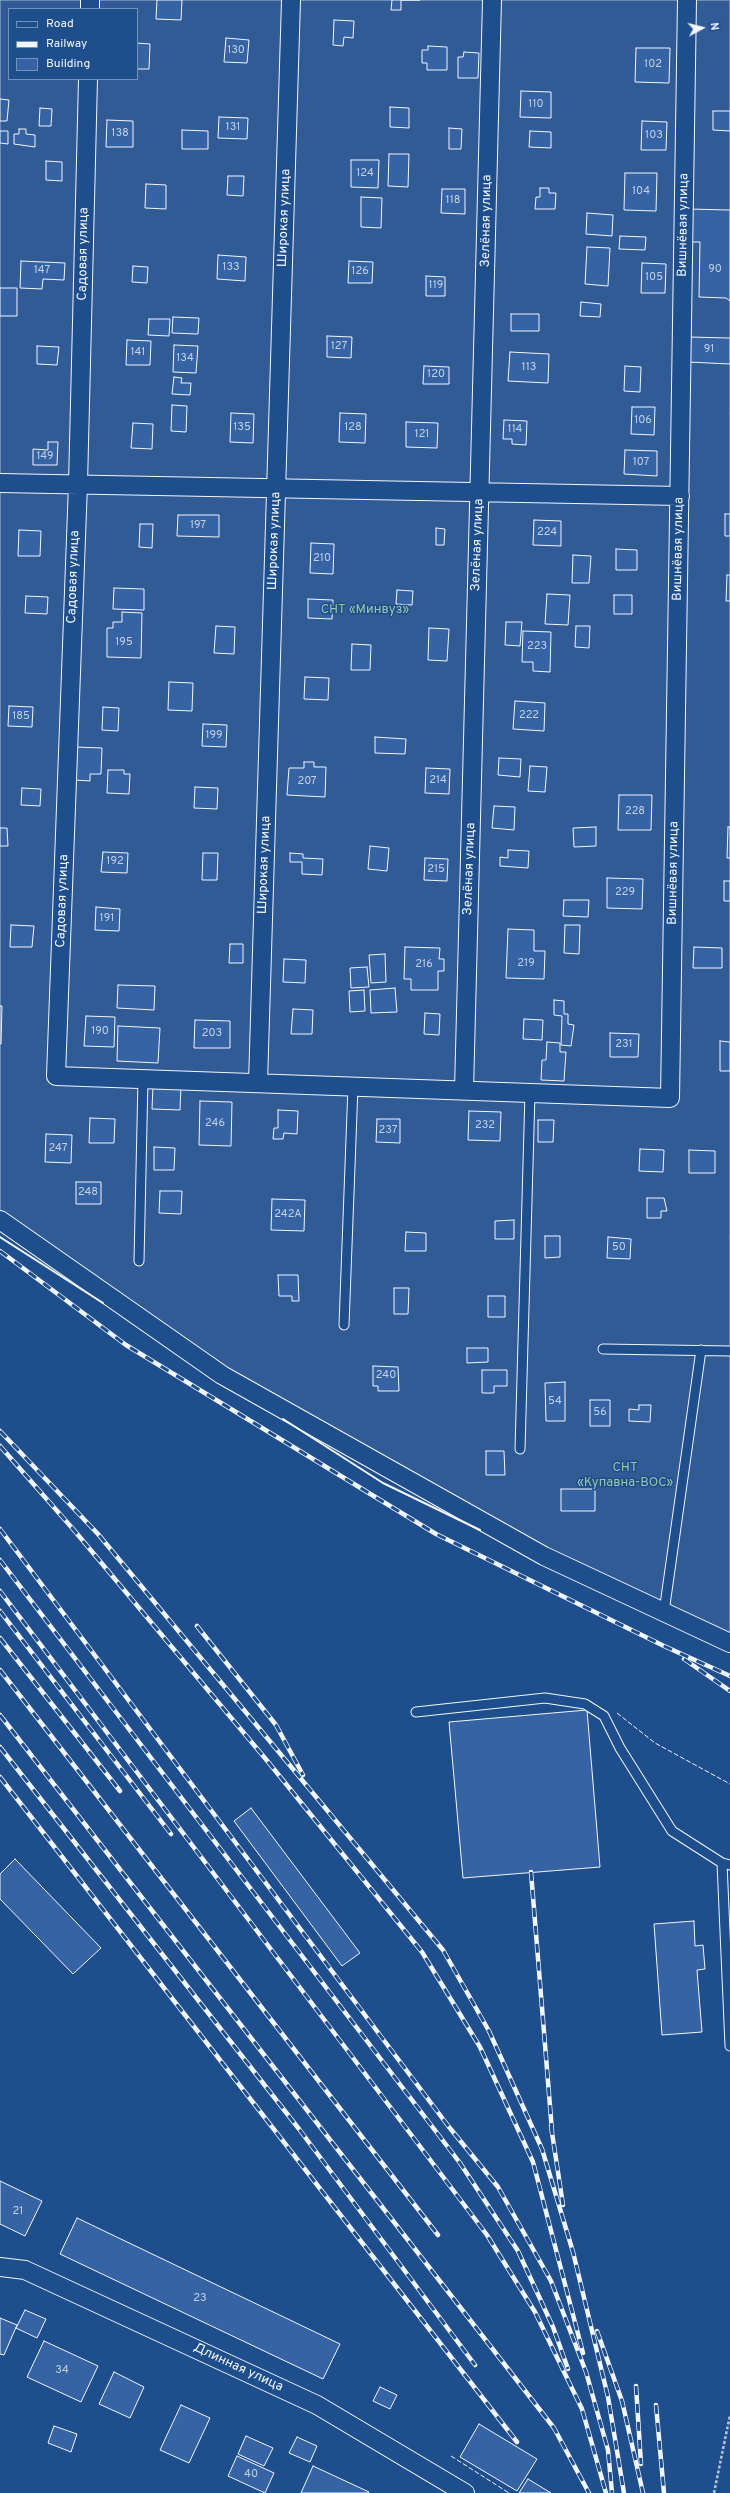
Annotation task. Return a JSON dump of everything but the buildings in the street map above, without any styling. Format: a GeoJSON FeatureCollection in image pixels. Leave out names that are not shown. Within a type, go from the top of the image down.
{"type":"FeatureCollection","features":[{"type":"Feature","properties":{"kind":"street","name":"Широкая улица"},"geometry":{"type":"LineString","coordinates":[[258,1083],[291,0]]}},
{"type":"Feature","properties":{"kind":"street","name":"Зелёная улица"},"geometry":{"type":"LineString","coordinates":[[464,1090],[492,0]]}},
{"type":"Feature","properties":{"kind":"street","name":"Вишнёвая улица"},"geometry":{"type":"LineString","coordinates":[[530,1093],[670,1098],[687,0]]}},
{"type":"Feature","properties":{"kind":"street","name":"Садовая улица"},"geometry":{"type":"LineString","coordinates":[[88,80],[78,484],[56,1076],[143,1079]]}},
{"type":"Feature","properties":{"kind":"street"},"geometry":{"type":"LineString","coordinates":[[0,483],[680,496]]}},
{"type":"Feature","properties":{"kind":"street"},"geometry":{"type":"LineString","coordinates":[[143,1079],[530,1093]]}},
{"type":"Feature","properties":{"kind":"street"},"geometry":{"type":"LineString","coordinates":[[0,1220],[222,1375],[544,1556],[730,1643]]}},
{"type":"Feature","properties":{"kind":"street","name":"Длинная улица"},"geometry":{"type":"LineString","coordinates":[[0,2267],[25,2270],[317,2405],[465,2493]]}},
{"type":"Feature","properties":{"kind":"lane"},"geometry":{"type":"LineString","coordinates":[[139,1261],[143,1079]]}},
{"type":"Feature","properties":{"kind":"lane"},"geometry":{"type":"LineString","coordinates":[[344,1325],[353,1086]]}},
{"type":"Feature","properties":{"kind":"lane"},"geometry":{"type":"LineString","coordinates":[[520,1449],[530,1093]]}},
{"type":"Feature","properties":{"kind":"lane"},"geometry":{"type":"LineString","coordinates":[[603,1349],[730,1351]]}},
{"type":"Feature","properties":{"kind":"lane"},"geometry":{"type":"LineString","coordinates":[[664,1612],[701,1350]]}},
{"type":"Feature","properties":{"kind":"lane"},"geometry":{"type":"LineString","coordinates":[[416,1712],[545,1698],[585,1704],[604,1716],[620,1748],[672,1831],[726,1864],[730,2046]]}},
{"type":"Feature","properties":{"kind":"path"},"geometry":{"type":"LineString","coordinates":[[714,2493],[730,2415]]}},
{"type":"Feature","properties":{"kind":"shaded area","name":"СНТ «Минвуз»"},"geometry":{"type":"Polygon","coordinates":[[[0,0],[730,0],[730,1643],[544,1556],[222,1375],[0,1220],[0,0]]]}},
{"type":"Feature","properties":{"kind":"railway"},"geometry":{"type":"LineString","coordinates":[[0,1251],[126,1345],[436,1534],[664,1646],[730,1676]]}},
{"type":"Feature","properties":{"kind":"railway"},"geometry":{"type":"LineString","coordinates":[[0,1431],[98,1534],[443,1950],[489,2031],[542,2149],[573,2252],[608,2397],[624,2493]]}},
{"type":"Feature","properties":{"kind":"railway"},"geometry":{"type":"LineString","coordinates":[[0,1446],[73,1529],[269,1763],[422,1952],[480,2047],[533,2162],[583,2353]]}},
{"type":"Feature","properties":{"kind":"railway"},"geometry":{"type":"LineString","coordinates":[[0,1529],[449,2127],[498,2187],[551,2281],[586,2372],[608,2450],[612,2493]]}},
{"type":"Feature","properties":{"kind":"railway"},"geometry":{"type":"LineString","coordinates":[[0,1560],[460,2163],[518,2251],[553,2327],[568,2369]]}},
{"type":"Feature","properties":{"kind":"railway"},"geometry":{"type":"LineString","coordinates":[[0,1591],[487,2235],[535,2312],[582,2409],[606,2493]]}},
{"type":"Feature","properties":{"kind":"railway"},"geometry":{"type":"LineString","coordinates":[[0,1611],[171,1834]]}},
{"type":"Feature","properties":{"kind":"railway"},"geometry":{"type":"LineString","coordinates":[[197,1626],[276,1725],[303,1775]]}},
{"type":"Feature","properties":{"kind":"railway"},"geometry":{"type":"LineString","coordinates":[[0,1638],[120,1791]]}},
{"type":"Feature","properties":{"kind":"railway"},"geometry":{"type":"LineString","coordinates":[[684,1659],[730,1691]]}},
{"type":"Feature","properties":{"kind":"railway"},"geometry":{"type":"LineString","coordinates":[[0,1670],[438,2235]]}},
{"type":"Feature","properties":{"kind":"railway"},"geometry":{"type":"LineString","coordinates":[[0,1715],[554,2428],[589,2493]]}},
{"type":"Feature","properties":{"kind":"railway"},"geometry":{"type":"LineString","coordinates":[[0,1747],[299,2129],[475,2365]]}},
{"type":"Feature","properties":{"kind":"railway"},"geometry":{"type":"LineString","coordinates":[[0,1777],[517,2442]]}},
{"type":"Feature","properties":{"kind":"railway"},"geometry":{"type":"LineString","coordinates":[[531,1872],[552,2131]]}},
{"type":"Feature","properties":{"kind":"railway"},"geometry":{"type":"LineString","coordinates":[[551,2126],[563,2205]]}},
{"type":"Feature","properties":{"kind":"railway"},"geometry":{"type":"LineString","coordinates":[[597,2331],[622,2401],[643,2493]]}},
{"type":"Feature","properties":{"kind":"railway"},"geometry":{"type":"LineString","coordinates":[[636,2386],[641,2464]]}},
{"type":"Feature","properties":{"kind":"railway"},"geometry":{"type":"LineString","coordinates":[[656,2405],[664,2493]]}},
{"type":"Feature","properties":{"kind":"fence"},"geometry":{"type":"LineString","coordinates":[[617,1713],[655,1743],[730,1784]]}},
{"type":"Feature","properties":{"kind":"fence"},"geometry":{"type":"LineString","coordinates":[[451,2456],[509,2493]]}},
{"type":"Feature","properties":{"kind":"wall"},"geometry":{"type":"LineString","coordinates":[[0,1237],[103,1303]]}},
{"type":"Feature","properties":{"kind":"wall"},"geometry":{"type":"LineString","coordinates":[[283,1419],[383,1483],[480,1530]]}},
{"type":"Feature","properties":{"kind":"park label","name":"СНТ «Купавна-ВОС»"},"geometry":{"type":"Point","coordinates":[625,1476]}}]}
